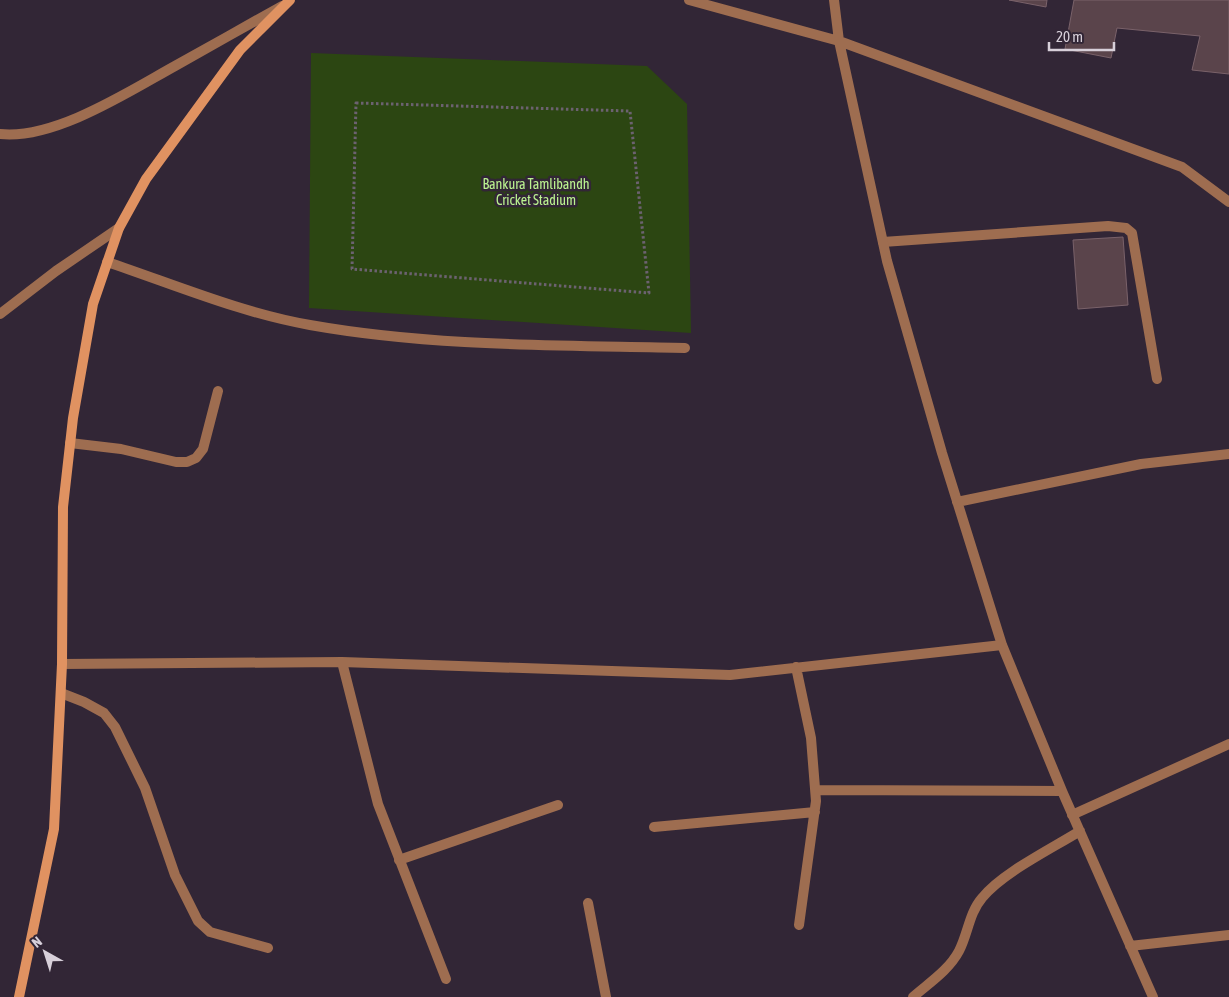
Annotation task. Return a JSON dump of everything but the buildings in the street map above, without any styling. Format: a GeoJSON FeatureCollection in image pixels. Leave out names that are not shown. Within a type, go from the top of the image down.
{"type":"FeatureCollection","features":[{"type":"Feature","properties":{"kind":"street"},"geometry":{"type":"LineString","coordinates":[[690,0],[839,41],[1182,167],[1229,202]]}},
{"type":"Feature","properties":{"kind":"street"},"geometry":{"type":"LineString","coordinates":[[834,0],[839,41],[883,242],[957,502],[1002,645],[1072,815],[1154,997]]}},
{"type":"Feature","properties":{"kind":"street"},"geometry":{"type":"LineString","coordinates":[[0,134],[17,136],[39,131],[114,100],[289,2]]}},
{"type":"Feature","properties":{"kind":"street"},"geometry":{"type":"LineString","coordinates":[[19,997],[54,829],[62,664],[63,507],[70,443],[92,304],[119,228],[146,179],[240,50],[289,2]]}},
{"type":"Feature","properties":{"kind":"street"},"geometry":{"type":"LineString","coordinates":[[883,242],[1108,226],[1126,228],[1132,233],[1134,241],[1157,379]]}},
{"type":"Feature","properties":{"kind":"street"},"geometry":{"type":"LineString","coordinates":[[0,314],[56,271],[119,228]]}},
{"type":"Feature","properties":{"kind":"street"},"geometry":{"type":"LineString","coordinates":[[107,262],[232,304],[308,325],[381,336],[464,343],[685,348]]}},
{"type":"Feature","properties":{"kind":"street"},"geometry":{"type":"LineString","coordinates":[[70,443],[122,449],[176,462],[186,462],[196,458],[203,449],[218,391]]}},
{"type":"Feature","properties":{"kind":"street"},"geometry":{"type":"LineString","coordinates":[[957,502],[1141,464],[1229,454]]}},
{"type":"Feature","properties":{"kind":"street"},"geometry":{"type":"LineString","coordinates":[[62,664],[342,662],[730,675],[1002,645]]}},
{"type":"Feature","properties":{"kind":"street"},"geometry":{"type":"LineString","coordinates":[[342,662],[378,804],[446,979]]}},
{"type":"Feature","properties":{"kind":"street"},"geometry":{"type":"LineString","coordinates":[[796,667],[811,738],[816,790],[815,812],[799,925]]}},
{"type":"Feature","properties":{"kind":"street"},"geometry":{"type":"LineString","coordinates":[[61,693],[84,702],[104,713],[115,727],[145,788],[175,875],[198,922],[218,934],[268,948]]}},
{"type":"Feature","properties":{"kind":"street"},"geometry":{"type":"LineString","coordinates":[[1072,815],[1229,744]]}},
{"type":"Feature","properties":{"kind":"street"},"geometry":{"type":"LineString","coordinates":[[816,790],[1062,791]]}},
{"type":"Feature","properties":{"kind":"street"},"geometry":{"type":"LineString","coordinates":[[399,860],[558,805]]}},
{"type":"Feature","properties":{"kind":"street"},"geometry":{"type":"LineString","coordinates":[[654,828],[815,812]]}},
{"type":"Feature","properties":{"kind":"street"},"geometry":{"type":"LineString","coordinates":[[913,997],[947,967],[958,952],[973,910],[982,897],[999,882],[1080,831]]}},
{"type":"Feature","properties":{"kind":"street"},"geometry":{"type":"LineString","coordinates":[[588,903],[606,997]]}},
{"type":"Feature","properties":{"kind":"street"},"geometry":{"type":"LineString","coordinates":[[1130,946],[1229,935]]}},
{"type":"Feature","properties":{"kind":"path"},"geometry":{"type":"LineString","coordinates":[[356,103],[630,111],[649,293],[352,269],[356,103]]}},
{"type":"Feature","properties":{"kind":"green space","name":"Bankura Tamlibandh Cricket Stadium"},"geometry":{"type":"Polygon","coordinates":[[[311,53],[647,66],[687,104],[691,333],[309,308],[311,53]]]}}]}
